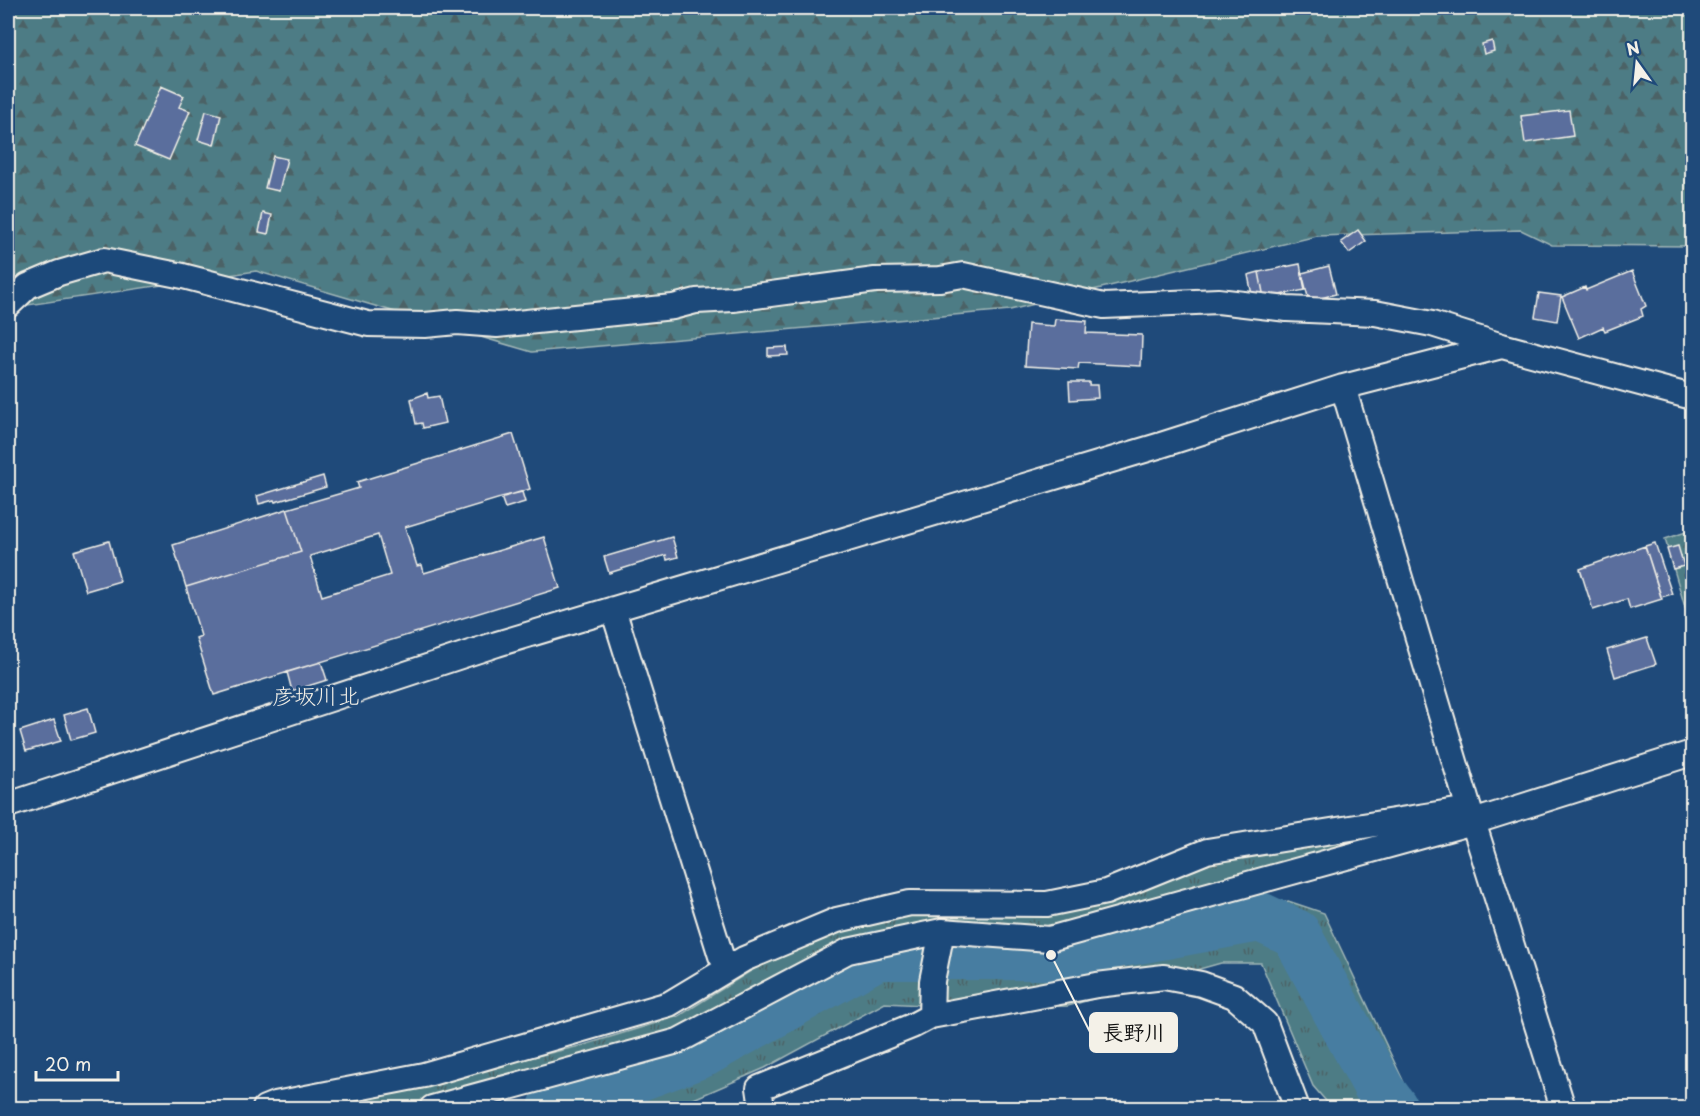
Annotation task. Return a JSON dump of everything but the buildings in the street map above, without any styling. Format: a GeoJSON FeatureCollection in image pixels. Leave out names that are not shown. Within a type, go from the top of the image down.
{"type":"FeatureCollection","features":[{"type":"Feature","properties":{"kind":"street"},"geometry":{"type":"LineString","coordinates":[[8,304],[28,286],[59,273],[104,260],[183,276],[369,324],[425,325],[457,322],[498,325],[673,307],[696,301],[733,299],[875,280],[940,279],[963,275],[1104,306],[1218,301],[1287,309],[1375,314],[1432,324],[1502,346],[1692,397]]}},
{"type":"Feature","properties":{"kind":"street"},"geometry":{"type":"LineString","coordinates":[[8,805],[497,644],[1158,446],[1343,387],[1502,346]]}},
{"type":"Feature","properties":{"kind":"street"},"geometry":{"type":"LineString","coordinates":[[1343,387],[1471,815],[1563,1108]]}},
{"type":"Feature","properties":{"kind":"street"},"geometry":{"type":"LineString","coordinates":[[613,609],[721,956]]}},
{"type":"Feature","properties":{"kind":"street"},"geometry":{"type":"LineString","coordinates":[[432,1108],[678,1041],[849,951],[941,936],[1049,939],[1471,815],[1692,753]]}},
{"type":"Feature","properties":{"kind":"street"},"geometry":{"type":"LineString","coordinates":[[265,1108],[275,1104],[424,1075],[669,1004],[744,959],[837,920],[910,903],[1047,904],[1106,892],[1207,851],[1471,815]]}},
{"type":"Feature","properties":{"kind":"street"},"geometry":{"type":"LineString","coordinates":[[931,1016],[932,981],[941,936]]}},
{"type":"Feature","properties":{"kind":"street"},"geometry":{"type":"LineString","coordinates":[[762,1108],[759,1088],[912,1026],[931,1016],[1108,983],[1164,977],[1201,984],[1234,996],[1265,1023],[1297,1108]]}},
{"type":"Feature","properties":{"kind":"green space"},"geometry":{"type":"Polygon","coordinates":[[[8,8],[1692,8],[1692,246],[1552,245],[1521,230],[1317,236],[1010,310],[532,352],[256,271],[8,308],[8,8]]]}},
{"type":"Feature","properties":{"kind":"green space"},"geometry":{"type":"Polygon","coordinates":[[[1692,530],[1692,631],[1665,539],[1692,530]]]}},
{"type":"Feature","properties":{"kind":"green space"},"geometry":{"type":"Polygon","coordinates":[[[1440,822],[1061,929],[925,925],[675,1034],[402,1108],[317,1108],[584,1045],[679,1016],[768,960],[830,931],[892,915],[961,912],[1191,865],[1440,822]]]}},
{"type":"Feature","properties":{"kind":"green space"},"geometry":{"type":"Polygon","coordinates":[[[1288,901],[1324,913],[1416,1108],[1332,1108],[1313,1086],[1261,963],[1221,963],[1068,1006],[979,1008],[885,1003],[765,1068],[673,1108],[545,1108],[698,1062],[795,1009],[897,974],[1024,964],[1159,947],[1288,901]]]}},
{"type":"Feature","properties":{"kind":"waterway"},"geometry":{"type":"LineString","coordinates":[[553,1108],[704,1052],[877,955],[1051,955],[1260,917],[1296,934],[1381,1092],[1393,1108]]}},
{"type":"Feature","properties":{"kind":"place","name":"長野川"},"geometry":{"type":"Point","coordinates":[1051,955]}},
{"type":"Feature","properties":{"kind":"district","name":"彦坂川北"},"geometry":{"type":"Point","coordinates":[316,696]}}]}
